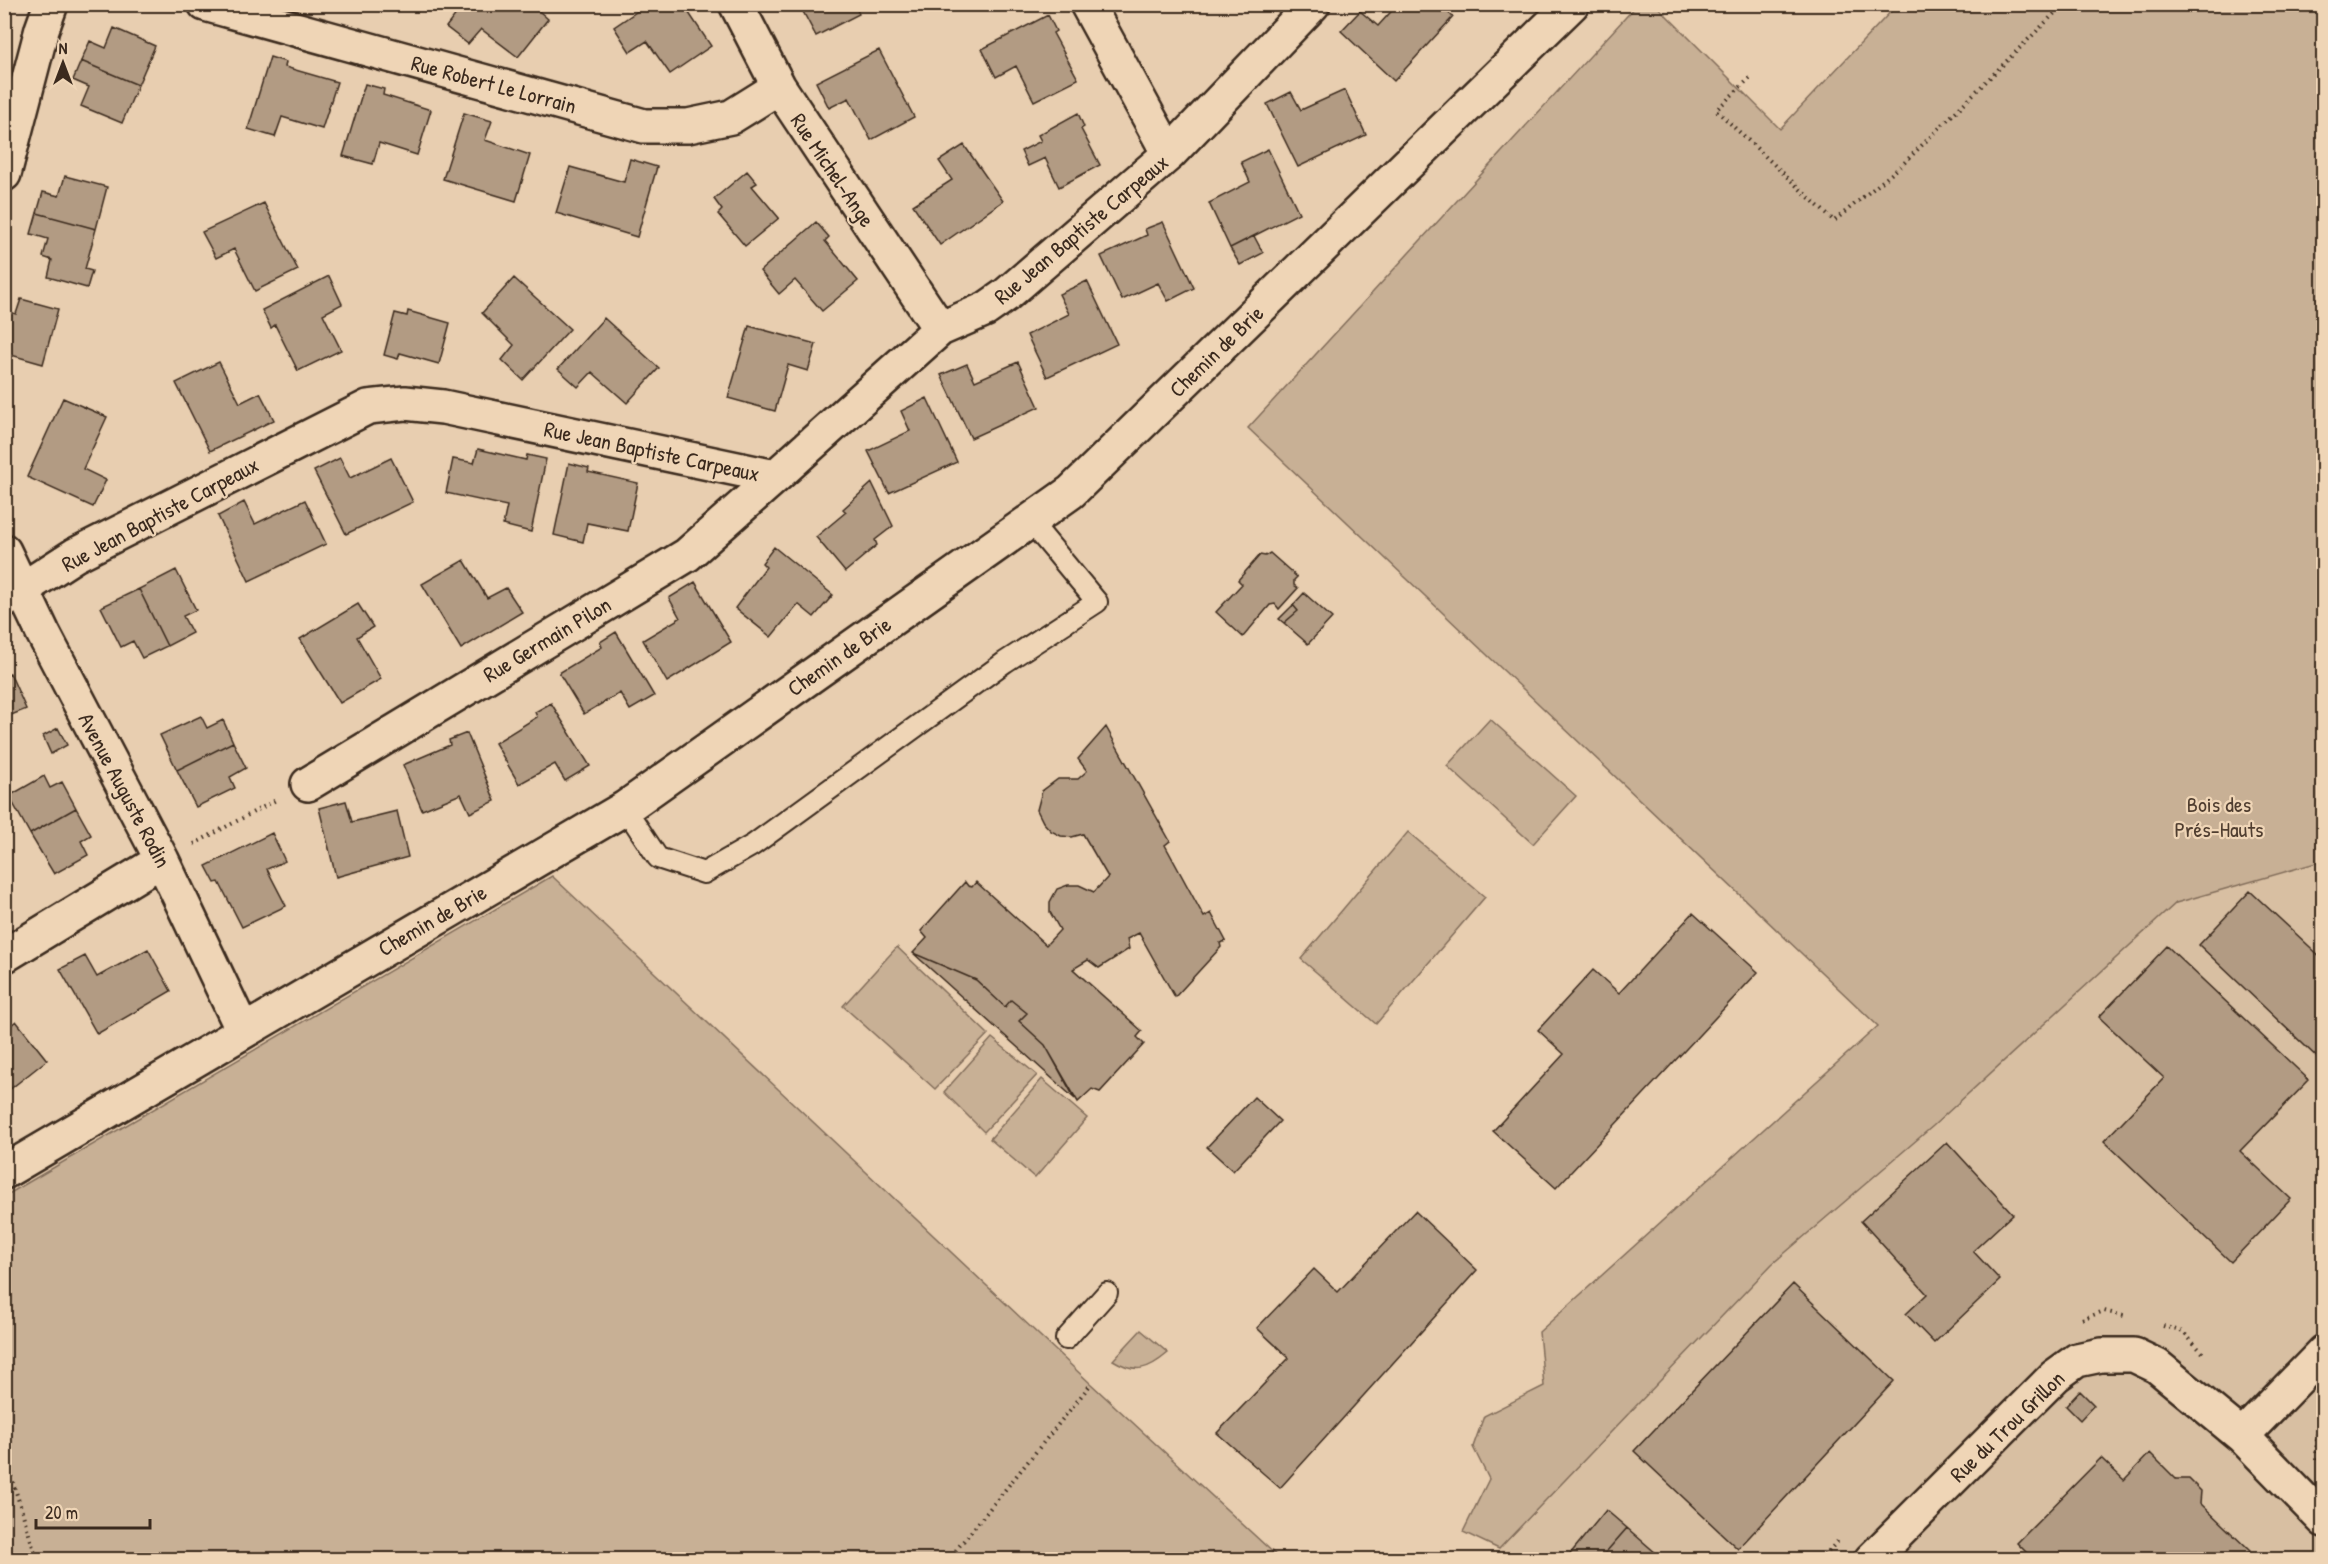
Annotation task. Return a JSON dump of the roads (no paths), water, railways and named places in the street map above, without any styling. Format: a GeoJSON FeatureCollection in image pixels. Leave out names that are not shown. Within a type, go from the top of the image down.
{"type":"FeatureCollection","features":[{"type":"Feature","properties":{"kind":"street","name":"Rue Robert Le Lorrain"},"geometry":{"type":"LineString","coordinates":[[205,4],[644,126],[688,126],[731,117],[778,87]]}},
{"type":"Feature","properties":{"kind":"street","name":"Rue Michel-Ange"},"geometry":{"type":"LineString","coordinates":[[736,4],[778,87],[940,329]]}},
{"type":"Feature","properties":{"kind":"street"},"geometry":{"type":"LineString","coordinates":[[1087,4],[1169,154]]}},
{"type":"Feature","properties":{"kind":"street","name":"Rue Jean Baptiste Carpeaux"},"geometry":{"type":"LineString","coordinates":[[14,596],[75,555],[368,407],[405,403],[443,407],[775,477],[940,329],[986,309],[1006,295],[1169,154],[1313,4]]}},
{"type":"Feature","properties":{"kind":"street","name":"Chemin de Brie"},"geometry":{"type":"LineString","coordinates":[[4,1172],[625,808],[1071,492],[1572,4]]}},
{"type":"Feature","properties":{"kind":"street"},"geometry":{"type":"LineString","coordinates":[[4,174],[40,13]]}},
{"type":"Feature","properties":{"kind":"street","name":"Rue Germain Pilon"},"geometry":{"type":"LineString","coordinates":[[308,784],[687,555],[775,477]]}},
{"type":"Feature","properties":{"kind":"street","name":"Avenue Auguste Rodin"},"geometry":{"type":"LineString","coordinates":[[4,551],[14,596],[43,633],[162,860],[243,1031]]}},
{"type":"Feature","properties":{"kind":"street"},"geometry":{"type":"LineString","coordinates":[[4,956],[162,860]]}},
{"type":"Feature","properties":{"kind":"street"},"geometry":{"type":"LineString","coordinates":[[2242,1436],[2324,1352]]}},
{"type":"Feature","properties":{"kind":"street","name":"Rue du Trou Grillon"},"geometry":{"type":"LineString","coordinates":[[1871,1560],[2055,1376],[2077,1360],[2101,1355],[2134,1354],[2157,1366],[2242,1436],[2324,1520]]}},
{"type":"Feature","properties":{"kind":"lane"},"geometry":{"type":"LineString","coordinates":[[625,808],[658,858],[704,873],[753,845],[1005,662],[1097,602],[1030,521]]}},
{"type":"Feature","properties":{"kind":"lane"},"geometry":{"type":"LineString","coordinates":[[1066,1339],[1107,1293]]}},
{"type":"Feature","properties":{"kind":"park label","name":"Bois des Prés-Hauts"},"geometry":{"type":"Point","coordinates":[2219,816]}}]}
